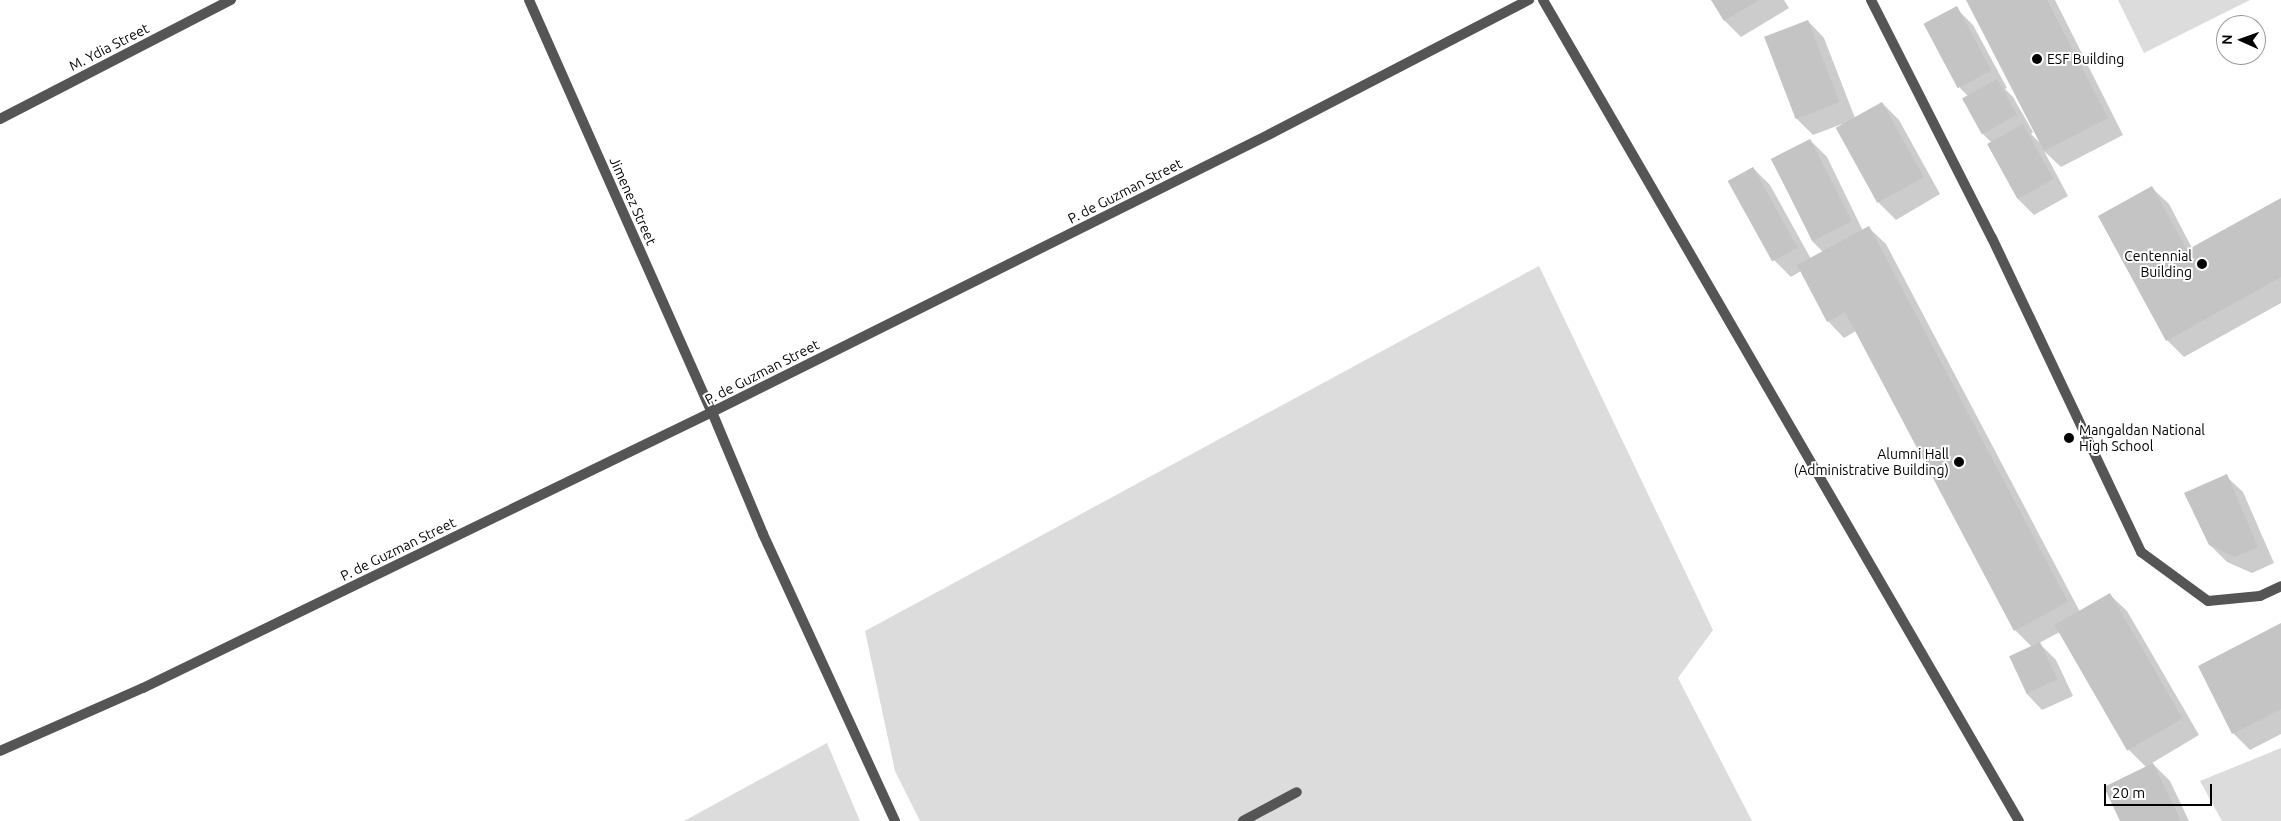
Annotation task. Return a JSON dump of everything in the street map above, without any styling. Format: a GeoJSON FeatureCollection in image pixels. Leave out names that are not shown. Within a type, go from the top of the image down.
{"type":"FeatureCollection","features":[{"type":"Feature","properties":{"kind":"street","name":"M. Ydia Street"},"geometry":{"type":"LineString","coordinates":[[0,119],[231,0]]}},
{"type":"Feature","properties":{"kind":"street","name":"Jimenez Street"},"geometry":{"type":"LineString","coordinates":[[529,0],[712,412],[764,534],[895,821]]}},
{"type":"Feature","properties":{"kind":"street","name":"P. de Guzman Street"},"geometry":{"type":"LineString","coordinates":[[0,751],[152,683],[712,412],[1261,138],[1529,0]]}},
{"type":"Feature","properties":{"kind":"street"},"geometry":{"type":"LineString","coordinates":[[1543,0],[2019,821]]}},
{"type":"Feature","properties":{"kind":"street"},"geometry":{"type":"LineString","coordinates":[[1871,0],[1992,238],[2141,552],[2208,601],[2260,596],[2281,586]]}},
{"type":"Feature","properties":{"kind":"street"},"geometry":{"type":"LineString","coordinates":[[1243,821],[1297,792]]}},
{"type":"Feature","properties":{"kind":"shaded area"},"geometry":{"type":"Polygon","coordinates":[[[2118,0],[2250,0],[2220,15],[2216,15],[2216,17],[2144,53],[2118,0]]]}},
{"type":"Feature","properties":{"kind":"shaded area"},"geometry":{"type":"Polygon","coordinates":[[[1539,266],[1713,630],[1678,678],[1752,821],[920,821],[895,771],[865,631],[1539,266]]]}},
{"type":"Feature","properties":{"kind":"shaded area"},"geometry":{"type":"Polygon","coordinates":[[[827,743],[860,821],[684,821],[827,743]]]}},
{"type":"Feature","properties":{"kind":"shaded area"},"geometry":{"type":"Polygon","coordinates":[[[2281,748],[2281,821],[2222,821],[2200,781],[2281,748]]]}},
{"type":"Feature","properties":{"kind":"building"},"geometry":{"type":"Polygon","coordinates":[[[1711,0],[1759,0],[1724,21],[1711,0]]]}},
{"type":"Feature","properties":{"kind":"building","name":"ESF Building"},"geometry":{"type":"Polygon","coordinates":[[[1966,0],[2047,0],[2108,118],[2044,151],[1966,0]]]}},
{"type":"Feature","properties":{"kind":"building"},"geometry":{"type":"Polygon","coordinates":[[[1957,6],[1991,70],[1958,88],[1923,24],[1957,6]]]}},
{"type":"Feature","properties":{"kind":"building"},"geometry":{"type":"Polygon","coordinates":[[[1808,20],[1840,102],[1796,119],[1764,37],[1808,20]]]}},
{"type":"Feature","properties":{"kind":"building"},"geometry":{"type":"Polygon","coordinates":[[[1997,79],[2017,115],[1982,134],[1962,98],[1997,79]]]}},
{"type":"Feature","properties":{"kind":"building"},"geometry":{"type":"Polygon","coordinates":[[[1882,102],[1924,177],[1877,203],[1836,128],[1882,102]]]}},
{"type":"Feature","properties":{"kind":"building"},"geometry":{"type":"Polygon","coordinates":[[[2023,124],[2054,179],[2018,199],[1987,144],[2023,124]]]}},
{"type":"Feature","properties":{"kind":"building"},"geometry":{"type":"Polygon","coordinates":[[[1810,139],[1852,221],[1813,241],[1771,159],[1810,139]]]}},
{"type":"Feature","properties":{"kind":"building"},"geometry":{"type":"Polygon","coordinates":[[[1753,167],[1798,247],[1772,262],[1728,181],[1753,167]]]}},
{"type":"Feature","properties":{"kind":"building","name":"Centennial Building"},"geometry":{"type":"Polygon","coordinates":[[[2152,186],[2187,250],[2281,198],[2281,277],[2166,341],[2098,216],[2152,186]]]}},
{"type":"Feature","properties":{"kind":"building","name":"Alumni Hall (Administrative Building)"},"geometry":{"type":"Polygon","coordinates":[[[1869,226],[2068,602],[2014,631],[1845,312],[1827,322],[1797,265],[1869,226]]]}},
{"type":"Feature","properties":{"kind":"building"},"geometry":{"type":"Polygon","coordinates":[[[2227,474],[2258,547],[2235,557],[2209,545],[2184,493],[2227,474]]]}},
{"type":"Feature","properties":{"kind":"building"},"geometry":{"type":"Polygon","coordinates":[[[2110,593],[2182,719],[2127,751],[2055,625],[2110,593]]]}},
{"type":"Feature","properties":{"kind":"building"},"geometry":{"type":"Polygon","coordinates":[[[2281,623],[2281,709],[2232,734],[2198,666],[2281,623]]]}},
{"type":"Feature","properties":{"kind":"building"},"geometry":{"type":"Polygon","coordinates":[[[2040,642],[2057,679],[2027,694],[2009,656],[2040,642]]]}},
{"type":"Feature","properties":{"kind":"building"},"geometry":{"type":"Polygon","coordinates":[[[2153,763],[2181,821],[2120,821],[2104,787],[2153,763]]]}},
{"type":"Feature","properties":{"kind":"place","name":"ESF Building"},"geometry":{"type":"Point","coordinates":[2037,59]}},
{"type":"Feature","properties":{"kind":"place","name":"Centennial Building"},"geometry":{"type":"Point","coordinates":[2202,264]}},
{"type":"Feature","properties":{"kind":"place","name":"Mangaldan National High School"},"geometry":{"type":"Point","coordinates":[2069,438]}},
{"type":"Feature","properties":{"kind":"place","name":"Alumni Hall (Administrative Building)"},"geometry":{"type":"Point","coordinates":[1959,462]}}]}
